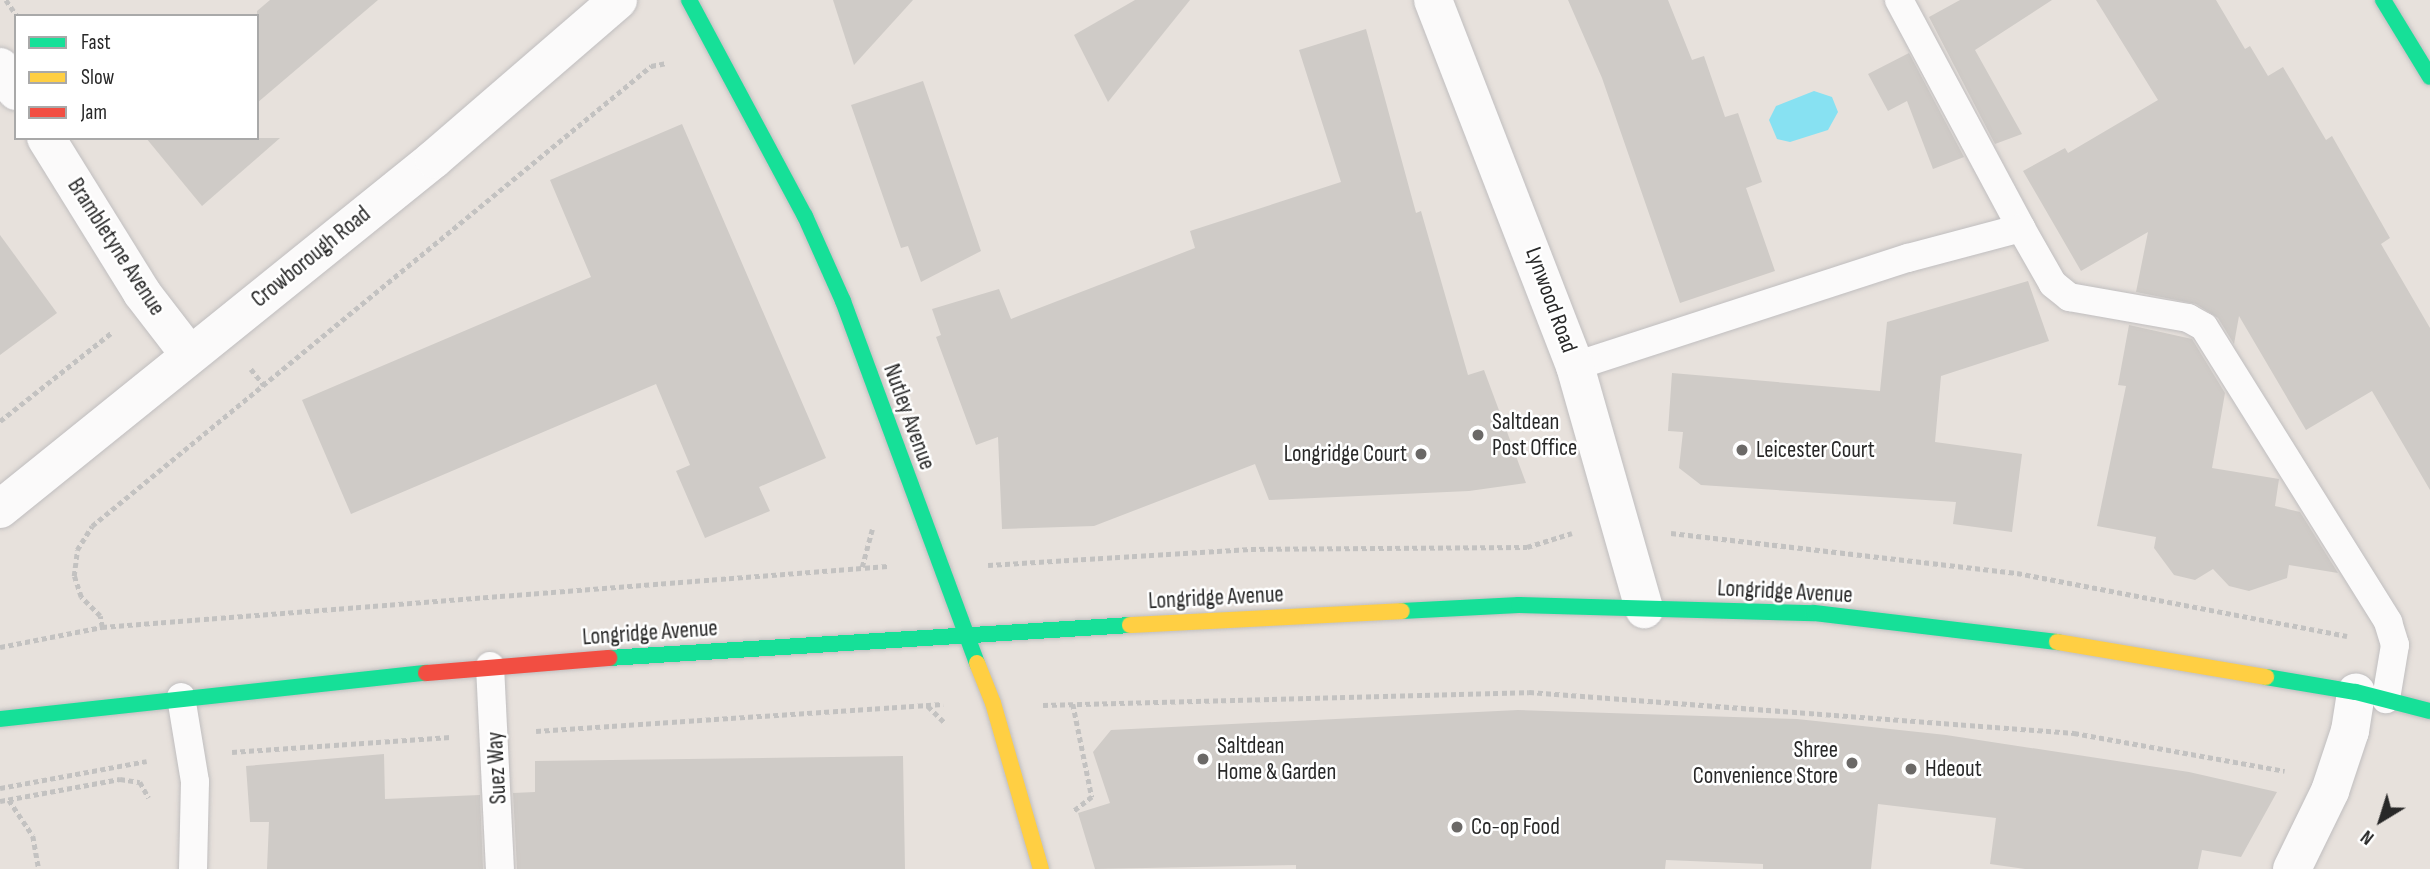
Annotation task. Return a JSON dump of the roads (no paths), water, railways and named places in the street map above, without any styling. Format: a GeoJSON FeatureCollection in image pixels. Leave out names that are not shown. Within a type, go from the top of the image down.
{"type":"FeatureCollection","features":[{"type":"Feature","properties":{"kind":"street","name":"Crowborough Road"},"geometry":{"type":"LineString","coordinates":[[0,509],[434,159],[618,0]]}},
{"type":"Feature","properties":{"kind":"street","name":"Nutley Avenue"},"geometry":{"type":"LineString","coordinates":[[689,0],[798,204],[843,301],[993,703],[1041,869]]}},
{"type":"Feature","properties":{"kind":"street","name":"Lynwood Road"},"geometry":{"type":"LineString","coordinates":[[1433,0],[1575,366],[1644,609]]}},
{"type":"Feature","properties":{"kind":"street"},"geometry":{"type":"LineString","coordinates":[[2383,0],[2430,77]]}},
{"type":"Feature","properties":{"kind":"street"},"geometry":{"type":"LineString","coordinates":[[0,67],[14,88]]}},
{"type":"Feature","properties":{"kind":"street","name":"Brambletyne Avenue"},"geometry":{"type":"LineString","coordinates":[[47,140],[142,293],[189,354]]}},
{"type":"Feature","properties":{"kind":"street","name":"Longridge Avenue"},"geometry":{"type":"LineString","coordinates":[[0,719],[181,697],[490,666],[965,633],[1519,605],[1814,613],[1995,632],[2371,696],[2430,711]]}},
{"type":"Feature","properties":{"kind":"street"},"geometry":{"type":"LineString","coordinates":[[2292,869],[2337,771],[2350,731],[2371,696]]}},
{"type":"Feature","properties":{"kind":"lane"},"geometry":{"type":"LineString","coordinates":[[1899,0],[2053,284],[2068,297],[2188,318],[2204,327],[2388,622],[2395,645],[2371,696]]}},
{"type":"Feature","properties":{"kind":"lane"},"geometry":{"type":"LineString","coordinates":[[1575,366],[1908,258],[2021,228]]}},
{"type":"Feature","properties":{"kind":"lane","name":"Suez Way"},"geometry":{"type":"LineString","coordinates":[[490,666],[500,869]]}},
{"type":"Feature","properties":{"kind":"lane"},"geometry":{"type":"LineString","coordinates":[[181,697],[195,782],[193,869]]}},
{"type":"Feature","properties":{"kind":"water"},"geometry":{"type":"Polygon","coordinates":[[[1814,91],[1832,97],[1838,112],[1828,130],[1790,142],[1777,139],[1769,120],[1776,106],[1814,91]]]}},
{"type":"Feature","properties":{"kind":"place","name":"Saltdean Post Office"},"geometry":{"type":"Point","coordinates":[1478,435]}},
{"type":"Feature","properties":{"kind":"place","name":"Leicester Court"},"geometry":{"type":"Point","coordinates":[1742,450]}},
{"type":"Feature","properties":{"kind":"place","name":"Longridge Court"},"geometry":{"type":"Point","coordinates":[1421,454]}},
{"type":"Feature","properties":{"kind":"place","name":"Saltdean Home & Garden"},"geometry":{"type":"Point","coordinates":[1203,759]}},
{"type":"Feature","properties":{"kind":"place","name":"Shree Convenience Store"},"geometry":{"type":"Point","coordinates":[1852,763]}},
{"type":"Feature","properties":{"kind":"place","name":"Hdeout"},"geometry":{"type":"Point","coordinates":[1911,769]}},
{"type":"Feature","properties":{"kind":"place","name":"Co-op Food"},"geometry":{"type":"Point","coordinates":[1457,827]}}]}
